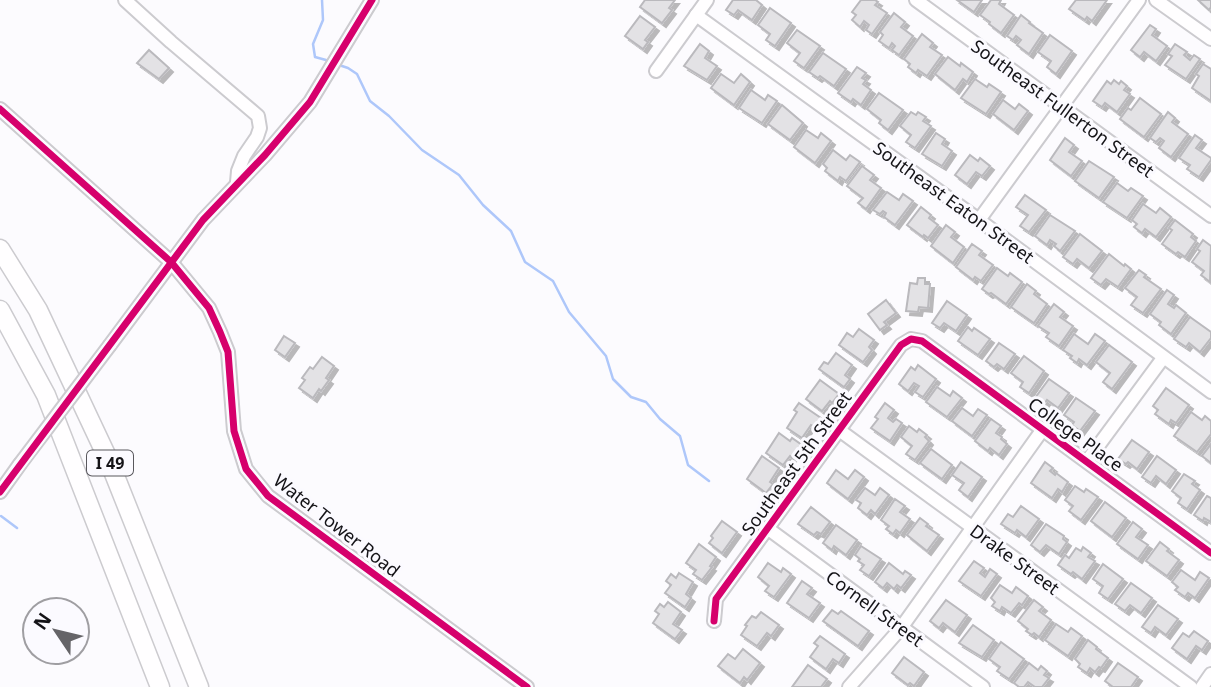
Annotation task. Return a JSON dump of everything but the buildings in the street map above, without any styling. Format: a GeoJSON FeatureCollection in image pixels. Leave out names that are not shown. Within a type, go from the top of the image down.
{"type":"FeatureCollection","features":[{"type":"Feature","properties":{"kind":"highway","name":"I 49"},"geometry":{"type":"LineString","coordinates":[[0,249],[38,310],[109,461],[200,687]]}},
{"type":"Feature","properties":{"kind":"highway","name":"I 49"},"geometry":{"type":"LineString","coordinates":[[0,310],[46,396],[160,687]]}},
{"type":"Feature","properties":{"kind":"street"},"geometry":{"type":"LineString","coordinates":[[125,0],[258,116],[260,128],[244,156],[237,182]]}},
{"type":"Feature","properties":{"kind":"street"},"geometry":{"type":"LineString","coordinates":[[0,492],[203,220],[265,155],[310,102],[373,0]]}},
{"type":"Feature","properties":{"kind":"street"},"geometry":{"type":"LineString","coordinates":[[656,71],[707,0]]}},
{"type":"Feature","properties":{"kind":"street","name":"Southeast Fullerton Street"},"geometry":{"type":"LineString","coordinates":[[916,0],[1211,216]]}},
{"type":"Feature","properties":{"kind":"street"},"geometry":{"type":"LineString","coordinates":[[979,219],[1139,0]]}},
{"type":"Feature","properties":{"kind":"street"},"geometry":{"type":"LineString","coordinates":[[1156,0],[1211,39]]}},
{"type":"Feature","properties":{"kind":"street","name":"Southeast Eaton Street"},"geometry":{"type":"LineString","coordinates":[[696,15],[979,219],[1211,392]]}},
{"type":"Feature","properties":{"kind":"street","name":"Water Tower Road"},"geometry":{"type":"LineString","coordinates":[[0,109],[171,262],[209,308],[228,352],[234,431],[246,469],[268,496],[527,687]]}},
{"type":"Feature","properties":{"kind":"street","name":"Southeast 5th Street"},"geometry":{"type":"LineString","coordinates":[[714,621],[716,599],[901,345],[911,339],[922,341]]}},
{"type":"Feature","properties":{"kind":"street","name":"College Place"},"geometry":{"type":"LineString","coordinates":[[922,341],[1211,553]]}},
{"type":"Feature","properties":{"kind":"street"},"geometry":{"type":"LineString","coordinates":[[1087,461],[1163,358]]}},
{"type":"Feature","properties":{"kind":"street"},"geometry":{"type":"LineString","coordinates":[[849,687],[901,628],[1043,429]]}},
{"type":"Feature","properties":{"kind":"street","name":"Drake Street"},"geometry":{"type":"LineString","coordinates":[[839,430],[1191,687]]}},
{"type":"Feature","properties":{"kind":"street","name":"Cornell Street"},"geometry":{"type":"LineString","coordinates":[[767,528],[983,687]]}},
{"type":"Feature","properties":{"kind":"street"},"geometry":{"type":"LineString","coordinates":[[1202,687],[1211,674]]}},
{"type":"Feature","properties":{"kind":"waterway"},"geometry":{"type":"LineString","coordinates":[[322,0],[323,20],[313,44],[315,57],[326,60]]}},
{"type":"Feature","properties":{"kind":"waterway"},"geometry":{"type":"LineString","coordinates":[[342,66],[357,74],[370,101],[389,116],[422,150],[459,175],[483,205],[511,231],[525,262],[553,281],[569,312],[606,356],[613,379],[631,397],[646,402],[660,419],[680,436],[688,465],[709,481]]}},
{"type":"Feature","properties":{"kind":"waterway"},"geometry":{"type":"LineString","coordinates":[[1,516],[17,528]]}},
{"type":"Feature","properties":{"kind":"cycle path"},"geometry":{"type":"LineString","coordinates":[[0,492],[203,220],[265,155],[310,102],[372,0]]}},
{"type":"Feature","properties":{"kind":"cycle path"},"geometry":{"type":"LineString","coordinates":[[0,109],[171,262],[209,308],[228,352],[234,431],[246,469],[268,496],[527,687]]}},
{"type":"Feature","properties":{"kind":"cycle path"},"geometry":{"type":"LineString","coordinates":[[714,621],[716,599],[901,345],[911,339],[922,341],[1211,553]]}}]}
